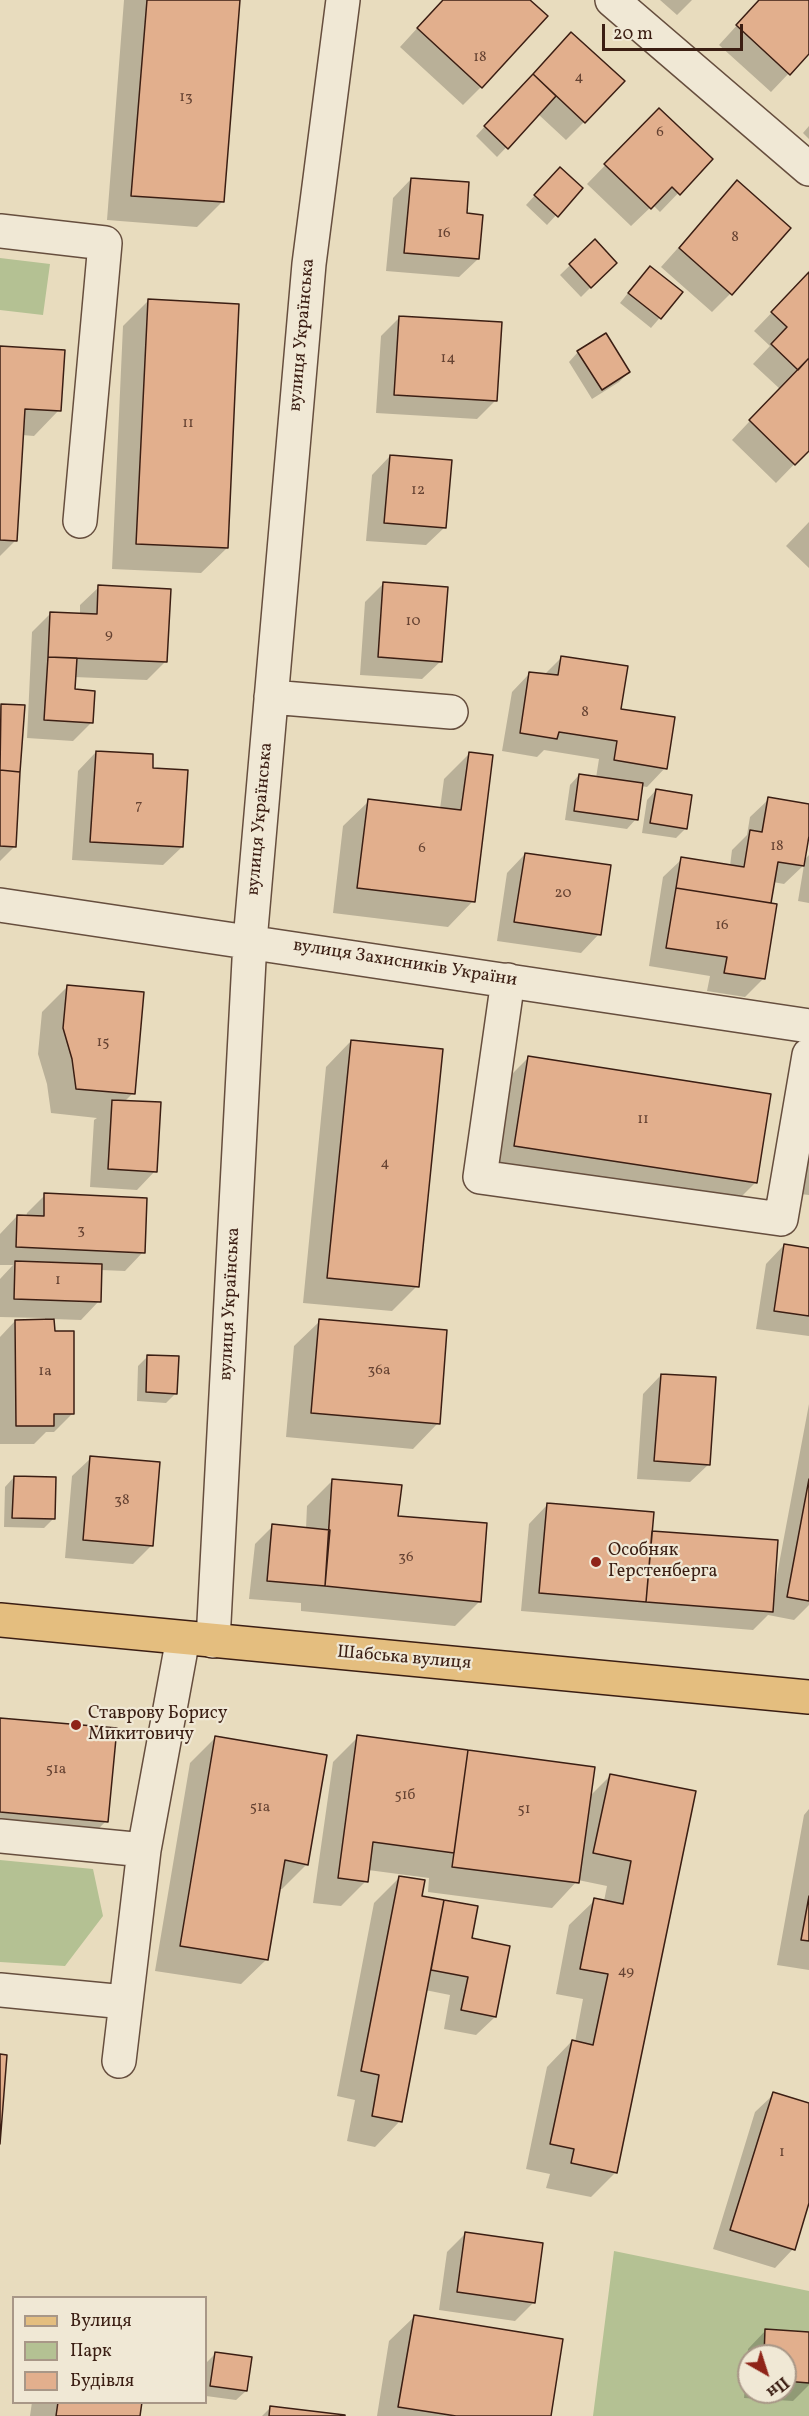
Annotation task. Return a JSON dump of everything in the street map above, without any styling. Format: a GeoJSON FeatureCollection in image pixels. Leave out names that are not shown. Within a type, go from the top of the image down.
{"type":"FeatureCollection","features":[{"type":"Feature","properties":{"kind":"main road","name":"Шабська вулиця"},"geometry":{"type":"LineString","coordinates":[[0,1620],[809,1697]]}},
{"type":"Feature","properties":{"kind":"street","name":"вулиця Українська"},"geometry":{"type":"LineString","coordinates":[[119,2061],[144,1850],[198,1639],[250,941],[309,264],[343,0]]}},
{"type":"Feature","properties":{"kind":"street"},"geometry":{"type":"LineString","coordinates":[[612,0],[809,169]]}},
{"type":"Feature","properties":{"kind":"street"},"geometry":{"type":"LineString","coordinates":[[0,231],[105,243],[80,521]]}},
{"type":"Feature","properties":{"kind":"street"},"geometry":{"type":"LineString","coordinates":[[271,697],[451,712]]}},
{"type":"Feature","properties":{"kind":"street","name":"вулиця Захисників України"},"geometry":{"type":"LineString","coordinates":[[0,905],[809,1026]]}},
{"type":"Feature","properties":{"kind":"street"},"geometry":{"type":"LineString","coordinates":[[508,980],[480,1177],[781,1219],[809,1055]]}},
{"type":"Feature","properties":{"kind":"street"},"geometry":{"type":"LineString","coordinates":[[0,1836],[144,1850]]}},
{"type":"Feature","properties":{"kind":"street"},"geometry":{"type":"LineString","coordinates":[[0,1990],[125,2002]]}},
{"type":"Feature","properties":{"kind":"green space"},"geometry":{"type":"Polygon","coordinates":[[[0,258],[50,264],[43,315],[0,310],[0,258]]]}},
{"type":"Feature","properties":{"kind":"green space"},"geometry":{"type":"Polygon","coordinates":[[[0,1860],[93,1869],[103,1916],[65,1966],[0,1962],[0,1860]]]}},
{"type":"Feature","properties":{"kind":"green space"},"geometry":{"type":"Polygon","coordinates":[[[614,2251],[809,2291],[809,2416],[593,2416],[614,2251]]]}},
{"type":"Feature","properties":{"kind":"building"},"geometry":{"type":"Polygon","coordinates":[[[147,0],[240,0],[224,202],[131,196],[147,0]]]}},
{"type":"Feature","properties":{"kind":"building"},"geometry":{"type":"Polygon","coordinates":[[[443,0],[530,0],[548,16],[482,88],[417,28],[443,0]]]}},
{"type":"Feature","properties":{"kind":"building"},"geometry":{"type":"Polygon","coordinates":[[[759,0],[809,0],[809,54],[790,75],[736,25],[759,0]]]}},
{"type":"Feature","properties":{"kind":"building"},"geometry":{"type":"Polygon","coordinates":[[[571,32],[625,81],[585,123],[533,74],[571,32]]]}},
{"type":"Feature","properties":{"kind":"building"},"geometry":{"type":"Polygon","coordinates":[[[533,74],[556,96],[508,149],[484,126],[533,74]]]}},
{"type":"Feature","properties":{"kind":"building"},"geometry":{"type":"Polygon","coordinates":[[[659,108],[713,159],[680,195],[672,187],[651,209],[604,164],[659,108]]]}},
{"type":"Feature","properties":{"kind":"building"},"geometry":{"type":"Polygon","coordinates":[[[560,167],[583,188],[558,217],[534,195],[560,167]]]}},
{"type":"Feature","properties":{"kind":"building"},"geometry":{"type":"Polygon","coordinates":[[[411,178],[469,182],[467,213],[483,215],[479,259],[404,253],[411,178]]]}},
{"type":"Feature","properties":{"kind":"building"},"geometry":{"type":"Polygon","coordinates":[[[737,180],[791,228],[732,295],[679,248],[737,180]]]}},
{"type":"Feature","properties":{"kind":"building"},"geometry":{"type":"Polygon","coordinates":[[[595,239],[617,263],[591,288],[569,264],[595,239]]]}},
{"type":"Feature","properties":{"kind":"building"},"geometry":{"type":"Polygon","coordinates":[[[650,266],[683,292],[661,319],[628,293],[650,266]]]}},
{"type":"Feature","properties":{"kind":"building"},"geometry":{"type":"Polygon","coordinates":[[[809,272],[809,358],[798,370],[771,344],[787,327],[771,312],[809,272]]]}},
{"type":"Feature","properties":{"kind":"building"},"geometry":{"type":"Polygon","coordinates":[[[148,299],[239,304],[228,548],[136,544],[148,299]]]}},
{"type":"Feature","properties":{"kind":"building"},"geometry":{"type":"Polygon","coordinates":[[[399,316],[502,322],[497,401],[394,395],[399,316]]]}},
{"type":"Feature","properties":{"kind":"building"},"geometry":{"type":"Polygon","coordinates":[[[606,333],[630,372],[602,390],[577,351],[606,333]]]}},
{"type":"Feature","properties":{"kind":"building"},"geometry":{"type":"Polygon","coordinates":[[[0,346],[65,350],[61,411],[25,409],[17,541],[0,540],[0,346]]]}},
{"type":"Feature","properties":{"kind":"building"},"geometry":{"type":"Polygon","coordinates":[[[809,358],[809,451],[795,465],[749,420],[809,358]]]}},
{"type":"Feature","properties":{"kind":"building"},"geometry":{"type":"Polygon","coordinates":[[[390,455],[452,460],[446,528],[384,523],[390,455]]]}},
{"type":"Feature","properties":{"kind":"building"},"geometry":{"type":"Polygon","coordinates":[[[383,582],[448,587],[442,662],[378,657],[383,582]]]}},
{"type":"Feature","properties":{"kind":"building"},"geometry":{"type":"Polygon","coordinates":[[[98,585],[171,589],[167,662],[48,657],[50,612],[97,614],[98,585]]]}},
{"type":"Feature","properties":{"kind":"building"},"geometry":{"type":"Polygon","coordinates":[[[561,656],[628,666],[621,709],[675,717],[667,769],[614,760],[617,741],[559,732],[557,739],[520,733],[529,672],[558,675],[561,656]]]}},
{"type":"Feature","properties":{"kind":"building"},"geometry":{"type":"Polygon","coordinates":[[[48,657],[77,658],[75,689],[95,691],[93,723],[44,720],[48,657]]]}},
{"type":"Feature","properties":{"kind":"building"},"geometry":{"type":"Polygon","coordinates":[[[1,704],[25,705],[20,772],[0,770],[1,704]]]}},
{"type":"Feature","properties":{"kind":"building"},"geometry":{"type":"Polygon","coordinates":[[[96,751],[153,754],[153,768],[188,770],[183,847],[90,842],[96,751]]]}},
{"type":"Feature","properties":{"kind":"building"},"geometry":{"type":"Polygon","coordinates":[[[469,752],[493,755],[475,902],[357,888],[368,799],[461,810],[469,752]]]}},
{"type":"Feature","properties":{"kind":"building"},"geometry":{"type":"Polygon","coordinates":[[[0,770],[20,772],[16,847],[0,846],[0,770]]]}},
{"type":"Feature","properties":{"kind":"building"},"geometry":{"type":"Polygon","coordinates":[[[579,774],[643,783],[638,820],[574,811],[579,774]]]}},
{"type":"Feature","properties":{"kind":"building"},"geometry":{"type":"Polygon","coordinates":[[[656,789],[692,795],[687,829],[650,823],[656,789]]]}},
{"type":"Feature","properties":{"kind":"building"},"geometry":{"type":"Polygon","coordinates":[[[768,797],[809,804],[809,836],[804,866],[778,862],[771,903],[676,888],[681,857],[744,867],[750,830],[762,832],[768,797]]]}},
{"type":"Feature","properties":{"kind":"building"},"geometry":{"type":"Polygon","coordinates":[[[525,853],[611,865],[601,935],[514,922],[525,853]]]}},
{"type":"Feature","properties":{"kind":"building"},"geometry":{"type":"Polygon","coordinates":[[[676,888],[777,904],[765,979],[724,973],[727,957],[666,948],[676,888]]]}},
{"type":"Feature","properties":{"kind":"building"},"geometry":{"type":"Polygon","coordinates":[[[67,985],[144,992],[135,1094],[76,1089],[72,1059],[63,1028],[67,985]]]}},
{"type":"Feature","properties":{"kind":"building"},"geometry":{"type":"Polygon","coordinates":[[[351,1040],[443,1049],[419,1287],[327,1278],[351,1040]]]}},
{"type":"Feature","properties":{"kind":"building"},"geometry":{"type":"Polygon","coordinates":[[[528,1056],[771,1094],[757,1183],[514,1146],[528,1056]]]}},
{"type":"Feature","properties":{"kind":"building"},"geometry":{"type":"Polygon","coordinates":[[[112,1100],[161,1102],[157,1172],[108,1169],[112,1100]]]}},
{"type":"Feature","properties":{"kind":"building"},"geometry":{"type":"Polygon","coordinates":[[[44,1193],[147,1198],[145,1253],[16,1247],[17,1215],[44,1216],[44,1193]]]}},
{"type":"Feature","properties":{"kind":"building"},"geometry":{"type":"Polygon","coordinates":[[[784,1244],[809,1248],[809,1316],[774,1311],[784,1244]]]}},
{"type":"Feature","properties":{"kind":"building"},"geometry":{"type":"Polygon","coordinates":[[[15,1261],[102,1264],[101,1302],[14,1299],[15,1261]]]}},
{"type":"Feature","properties":{"kind":"building"},"geometry":{"type":"Polygon","coordinates":[[[54,1319],[55,1331],[74,1331],[74,1414],[54,1414],[54,1426],[16,1426],[15,1320],[54,1319]]]}},
{"type":"Feature","properties":{"kind":"building"},"geometry":{"type":"Polygon","coordinates":[[[319,1319],[447,1330],[440,1424],[311,1413],[319,1319]]]}},
{"type":"Feature","properties":{"kind":"building"},"geometry":{"type":"Polygon","coordinates":[[[147,1355],[179,1356],[177,1394],[146,1392],[147,1355]]]}},
{"type":"Feature","properties":{"kind":"building"},"geometry":{"type":"Polygon","coordinates":[[[661,1374],[716,1377],[710,1465],[654,1461],[661,1374]]]}},
{"type":"Feature","properties":{"kind":"building"},"geometry":{"type":"Polygon","coordinates":[[[90,1456],[160,1462],[153,1546],[83,1540],[90,1456]]]}},
{"type":"Feature","properties":{"kind":"building"},"geometry":{"type":"Polygon","coordinates":[[[14,1476],[56,1477],[55,1519],[12,1518],[14,1476]]]}},
{"type":"Feature","properties":{"kind":"building"},"geometry":{"type":"Polygon","coordinates":[[[332,1479],[402,1485],[398,1516],[487,1523],[481,1602],[325,1586],[332,1479]]]}},
{"type":"Feature","properties":{"kind":"building"},"geometry":{"type":"Polygon","coordinates":[[[809,1479],[809,1601],[787,1597],[809,1479]]]}},
{"type":"Feature","properties":{"kind":"building","name":"Особняк Герстенберга"},"geometry":{"type":"Polygon","coordinates":[[[547,1503],[654,1512],[646,1602],[539,1593],[547,1503]]]}},
{"type":"Feature","properties":{"kind":"building"},"geometry":{"type":"Polygon","coordinates":[[[272,1524],[330,1530],[325,1586],[267,1581],[272,1524]]]}},
{"type":"Feature","properties":{"kind":"building"},"geometry":{"type":"Polygon","coordinates":[[[652,1531],[778,1540],[773,1612],[646,1602],[652,1531]]]}},
{"type":"Feature","properties":{"kind":"building"},"geometry":{"type":"Polygon","coordinates":[[[0,1718],[117,1728],[108,1822],[0,1812],[0,1718]]]}},
{"type":"Feature","properties":{"kind":"building"},"geometry":{"type":"Polygon","coordinates":[[[357,1735],[468,1750],[454,1853],[373,1842],[368,1882],[338,1878],[357,1735]]]}},
{"type":"Feature","properties":{"kind":"building"},"geometry":{"type":"Polygon","coordinates":[[[215,1736],[327,1755],[308,1865],[285,1860],[268,1960],[180,1946],[215,1736]]]}},
{"type":"Feature","properties":{"kind":"building"},"geometry":{"type":"Polygon","coordinates":[[[468,1750],[595,1767],[579,1883],[452,1867],[468,1750]]]}},
{"type":"Feature","properties":{"kind":"building"},"geometry":{"type":"Polygon","coordinates":[[[610,1774],[696,1791],[617,2173],[571,2163],[574,2149],[550,2144],[572,2040],[593,2045],[608,1974],[580,1969],[594,1898],[623,1904],[631,1861],[593,1853],[610,1774]]]}},
{"type":"Feature","properties":{"kind":"building"},"geometry":{"type":"Polygon","coordinates":[[[399,1876],[425,1880],[422,1896],[444,1900],[402,2122],[372,2116],[379,2075],[361,2071],[399,1876]]]}},
{"type":"Feature","properties":{"kind":"building"},"geometry":{"type":"Polygon","coordinates":[[[809,1896],[809,1941],[801,1940],[809,1896]]]}},
{"type":"Feature","properties":{"kind":"building"},"geometry":{"type":"Polygon","coordinates":[[[444,1900],[478,1906],[472,1938],[510,1946],[496,2017],[461,2010],[468,1977],[431,1970],[444,1900]]]}},
{"type":"Feature","properties":{"kind":"building"},"geometry":{"type":"Polygon","coordinates":[[[0,2054],[7,2055],[0,2144],[0,2054]]]}},
{"type":"Feature","properties":{"kind":"building"},"geometry":{"type":"Polygon","coordinates":[[[773,2092],[809,2103],[809,2203],[795,2250],[730,2230],[773,2092]]]}},
{"type":"Feature","properties":{"kind":"building"},"geometry":{"type":"Polygon","coordinates":[[[465,2232],[543,2243],[535,2303],[457,2292],[465,2232]]]}},
{"type":"Feature","properties":{"kind":"building"},"geometry":{"type":"Polygon","coordinates":[[[414,2315],[563,2339],[551,2416],[456,2416],[398,2407],[414,2315]]]}},
{"type":"Feature","properties":{"kind":"building"},"geometry":{"type":"Polygon","coordinates":[[[765,2329],[809,2332],[809,2383],[797,2382],[797,2344],[764,2344],[765,2329]]]}},
{"type":"Feature","properties":{"kind":"building"},"geometry":{"type":"Polygon","coordinates":[[[215,2352],[252,2357],[247,2391],[210,2386],[215,2352]]]}},
{"type":"Feature","properties":{"kind":"building"},"geometry":{"type":"Polygon","coordinates":[[[58,2404],[142,2404],[140,2416],[56,2416],[58,2404]]]}},
{"type":"Feature","properties":{"kind":"building"},"geometry":{"type":"Polygon","coordinates":[[[270,2406],[345,2415],[345,2416],[269,2416],[270,2406]]]}},
{"type":"Feature","properties":{"kind":"place","name":"Особняк Герстенберга"},"geometry":{"type":"Point","coordinates":[596,1562]}},
{"type":"Feature","properties":{"kind":"place","name":"Ставрову Борису Микитовичу"},"geometry":{"type":"Point","coordinates":[76,1725]}}]}
